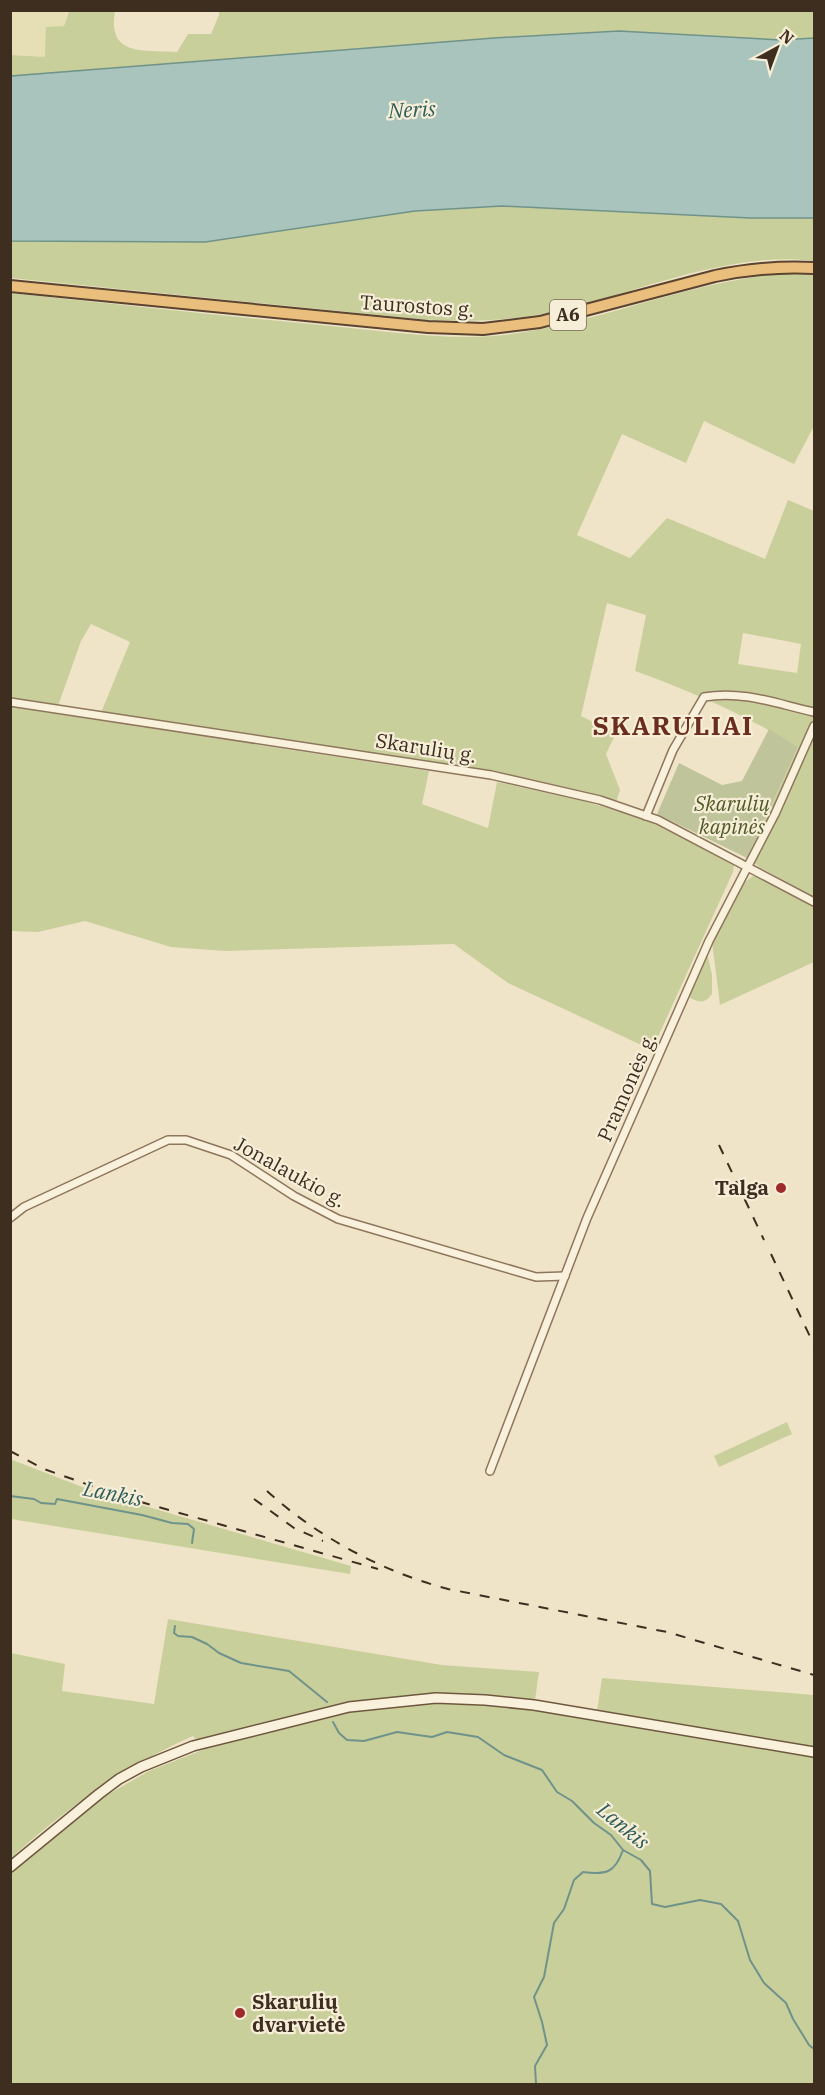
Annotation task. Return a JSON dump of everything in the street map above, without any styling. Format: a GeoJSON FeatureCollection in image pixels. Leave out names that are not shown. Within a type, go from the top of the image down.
{"type":"FeatureCollection","features":[{"type":"Feature","properties":{"kind":"highway","name":"Taurostos g."},"geometry":{"type":"LineString","coordinates":[[10,286],[428,327],[473,329],[512,327],[540,322],[742,270],[770,267],[814,268]]}},
{"type":"Feature","properties":{"kind":"main road"},"geometry":{"type":"LineString","coordinates":[[10,1867],[99,1794],[119,1779],[141,1767],[201,1744],[349,1707],[408,1699],[484,1700],[534,1705],[814,1752]]}},
{"type":"Feature","properties":{"kind":"street"},"geometry":{"type":"LineString","coordinates":[[646,816],[673,750],[704,697],[724,693],[747,696],[814,712]]}},
{"type":"Feature","properties":{"kind":"street","name":"Skarulių g."},"geometry":{"type":"LineString","coordinates":[[10,702],[491,775],[600,800],[646,816],[749,866],[814,902]]}},
{"type":"Feature","properties":{"kind":"street","name":"Pramonės g."},"geometry":{"type":"LineString","coordinates":[[490,1471],[587,1218],[680,1005],[724,911],[749,866],[814,726]]}},
{"type":"Feature","properties":{"kind":"street","name":"Jonalaukio g."},"geometry":{"type":"LineString","coordinates":[[10,1218],[24,1207],[168,1140],[186,1140],[231,1155],[294,1196],[338,1220],[536,1277],[565,1276]]}},
{"type":"Feature","properties":{"kind":"shaded area"},"geometry":{"type":"Polygon","coordinates":[[[68,10],[64,26],[45,57],[11,55],[10,11],[68,10]]]}},
{"type":"Feature","properties":{"kind":"green space"},"geometry":{"type":"Polygon","coordinates":[[[69,11],[115,11],[114,26],[122,44],[141,50],[177,52],[188,34],[211,34],[219,11],[814,11],[814,38],[782,40],[619,31],[11,76],[11,55],[45,57],[46,27],[64,26],[69,11]]]}},
{"type":"Feature","properties":{"kind":"green space"},"geometry":{"type":"Polygon","coordinates":[[[502,206],[750,218],[814,218],[814,261],[783,259],[752,261],[658,282],[566,309],[526,317],[467,321],[408,318],[11,278],[11,241],[205,242],[415,211],[502,206]]]}},
{"type":"Feature","properties":{"kind":"green space"},"geometry":{"type":"Polygon","coordinates":[[[782,274],[814,275],[814,426],[794,464],[704,421],[686,463],[622,434],[577,535],[630,558],[667,518],[765,559],[788,500],[814,511],[814,897],[747,858],[798,747],[718,705],[635,671],[646,615],[607,603],[581,716],[616,733],[606,754],[620,790],[616,802],[573,790],[100,715],[130,642],[91,624],[81,641],[58,706],[11,698],[10,293],[434,336],[474,337],[530,331],[566,324],[673,295],[745,279],[782,274]],[[743,633],[738,664],[797,673],[801,644],[743,633]]]}},
{"type":"Feature","properties":{"kind":"green space"},"geometry":{"type":"Polygon","coordinates":[[[10,707],[429,771],[422,804],[488,828],[497,782],[584,801],[644,819],[730,862],[734,866],[733,872],[652,1050],[508,983],[454,944],[225,951],[171,947],[85,921],[38,932],[11,931],[10,707]]]}},
{"type":"Feature","properties":{"kind":"green space","name":"Skarulių kapinės"},"geometry":{"type":"Polygon","coordinates":[[[769,729],[798,747],[747,858],[657,814],[679,763],[722,785],[742,781],[769,729]]]}},
{"type":"Feature","properties":{"kind":"green space"},"geometry":{"type":"Polygon","coordinates":[[[753,876],[766,880],[814,908],[814,962],[720,1005],[712,942],[742,884],[753,876]]]}},
{"type":"Feature","properties":{"kind":"green space"},"geometry":{"type":"Polygon","coordinates":[[[706,956],[712,975],[712,994],[707,1000],[699,1001],[689,997],[689,994],[706,956]]]}},
{"type":"Feature","properties":{"kind":"green space"},"geometry":{"type":"Polygon","coordinates":[[[787,1422],[792,1434],[719,1467],[714,1456],[787,1422]]]}},
{"type":"Feature","properties":{"kind":"green space"},"geometry":{"type":"Polygon","coordinates":[[[10,1459],[90,1490],[351,1566],[350,1574],[11,1519],[10,1459]]]}},
{"type":"Feature","properties":{"kind":"green space"},"geometry":{"type":"Polygon","coordinates":[[[168,1619],[442,1665],[539,1672],[535,1700],[597,1711],[602,1678],[814,1695],[814,2084],[11,2084],[11,1872],[107,1795],[149,1771],[205,1749],[193,1736],[143,1761],[75,1805],[11,1858],[11,1653],[65,1664],[62,1691],[154,1704],[168,1619]]]}},
{"type":"Feature","properties":{"kind":"water","name":"Neris"},"geometry":{"type":"Polygon","coordinates":[[[619,31],[782,40],[814,38],[814,218],[750,218],[502,206],[415,211],[205,242],[11,241],[11,76],[494,38],[619,31]]]}},
{"type":"Feature","properties":{"kind":"waterway","name":"Lankis"},"geometry":{"type":"LineString","coordinates":[[10,1496],[55,1504],[57,1499],[172,1523],[188,1524],[194,1529],[192,1543]]}},
{"type":"Feature","properties":{"kind":"waterway","name":"Lankis"},"geometry":{"type":"LineString","coordinates":[[175,1626],[174,1633],[178,1636],[192,1637],[241,1663],[289,1671],[327,1702]]}},
{"type":"Feature","properties":{"kind":"waterway","name":"Lankis"},"geometry":{"type":"LineString","coordinates":[[333,1722],[339,1733],[347,1740],[364,1741],[397,1732],[432,1737],[447,1732],[478,1737],[504,1755],[542,1770],[557,1792],[572,1801],[594,1823],[611,1835],[623,1850],[641,1860],[650,1871],[652,1904],[665,1907],[700,1900],[721,1904],[738,1921],[750,1960],[764,1983],[786,2003],[793,2019],[809,2045],[814,2049]]}},
{"type":"Feature","properties":{"kind":"waterway"},"geometry":{"type":"LineString","coordinates":[[536,2084],[535,2066],[547,2045],[534,1997],[544,1977],[554,1923],[564,1909],[574,1880],[583,1872],[609,1871],[617,1864],[623,1850]]}},
{"type":"Feature","properties":{"kind":"railway"},"geometry":{"type":"LineString","coordinates":[[719,1145],[764,1240]]}},
{"type":"Feature","properties":{"kind":"railway"},"geometry":{"type":"LineString","coordinates":[[771,1254],[814,1345]]}},
{"type":"Feature","properties":{"kind":"railway"},"geometry":{"type":"LineString","coordinates":[[10,1451],[44,1469],[123,1497],[378,1569]]}},
{"type":"Feature","properties":{"kind":"railway"},"geometry":{"type":"LineString","coordinates":[[267,1491],[307,1523],[329,1537],[375,1562],[424,1582],[448,1589],[667,1632],[814,1675]]}},
{"type":"Feature","properties":{"kind":"railway"},"geometry":{"type":"LineString","coordinates":[[254,1499],[294,1528],[323,1541]]}},
{"type":"Feature","properties":{"kind":"place","name":"Talga"},"geometry":{"type":"Point","coordinates":[781,1188]}},
{"type":"Feature","properties":{"kind":"place","name":"Skarulių dvarvietė"},"geometry":{"type":"Point","coordinates":[240,2013]}},
{"type":"Feature","properties":{"kind":"district","name":"SKARULIAI"},"geometry":{"type":"Point","coordinates":[673,726]}}]}
